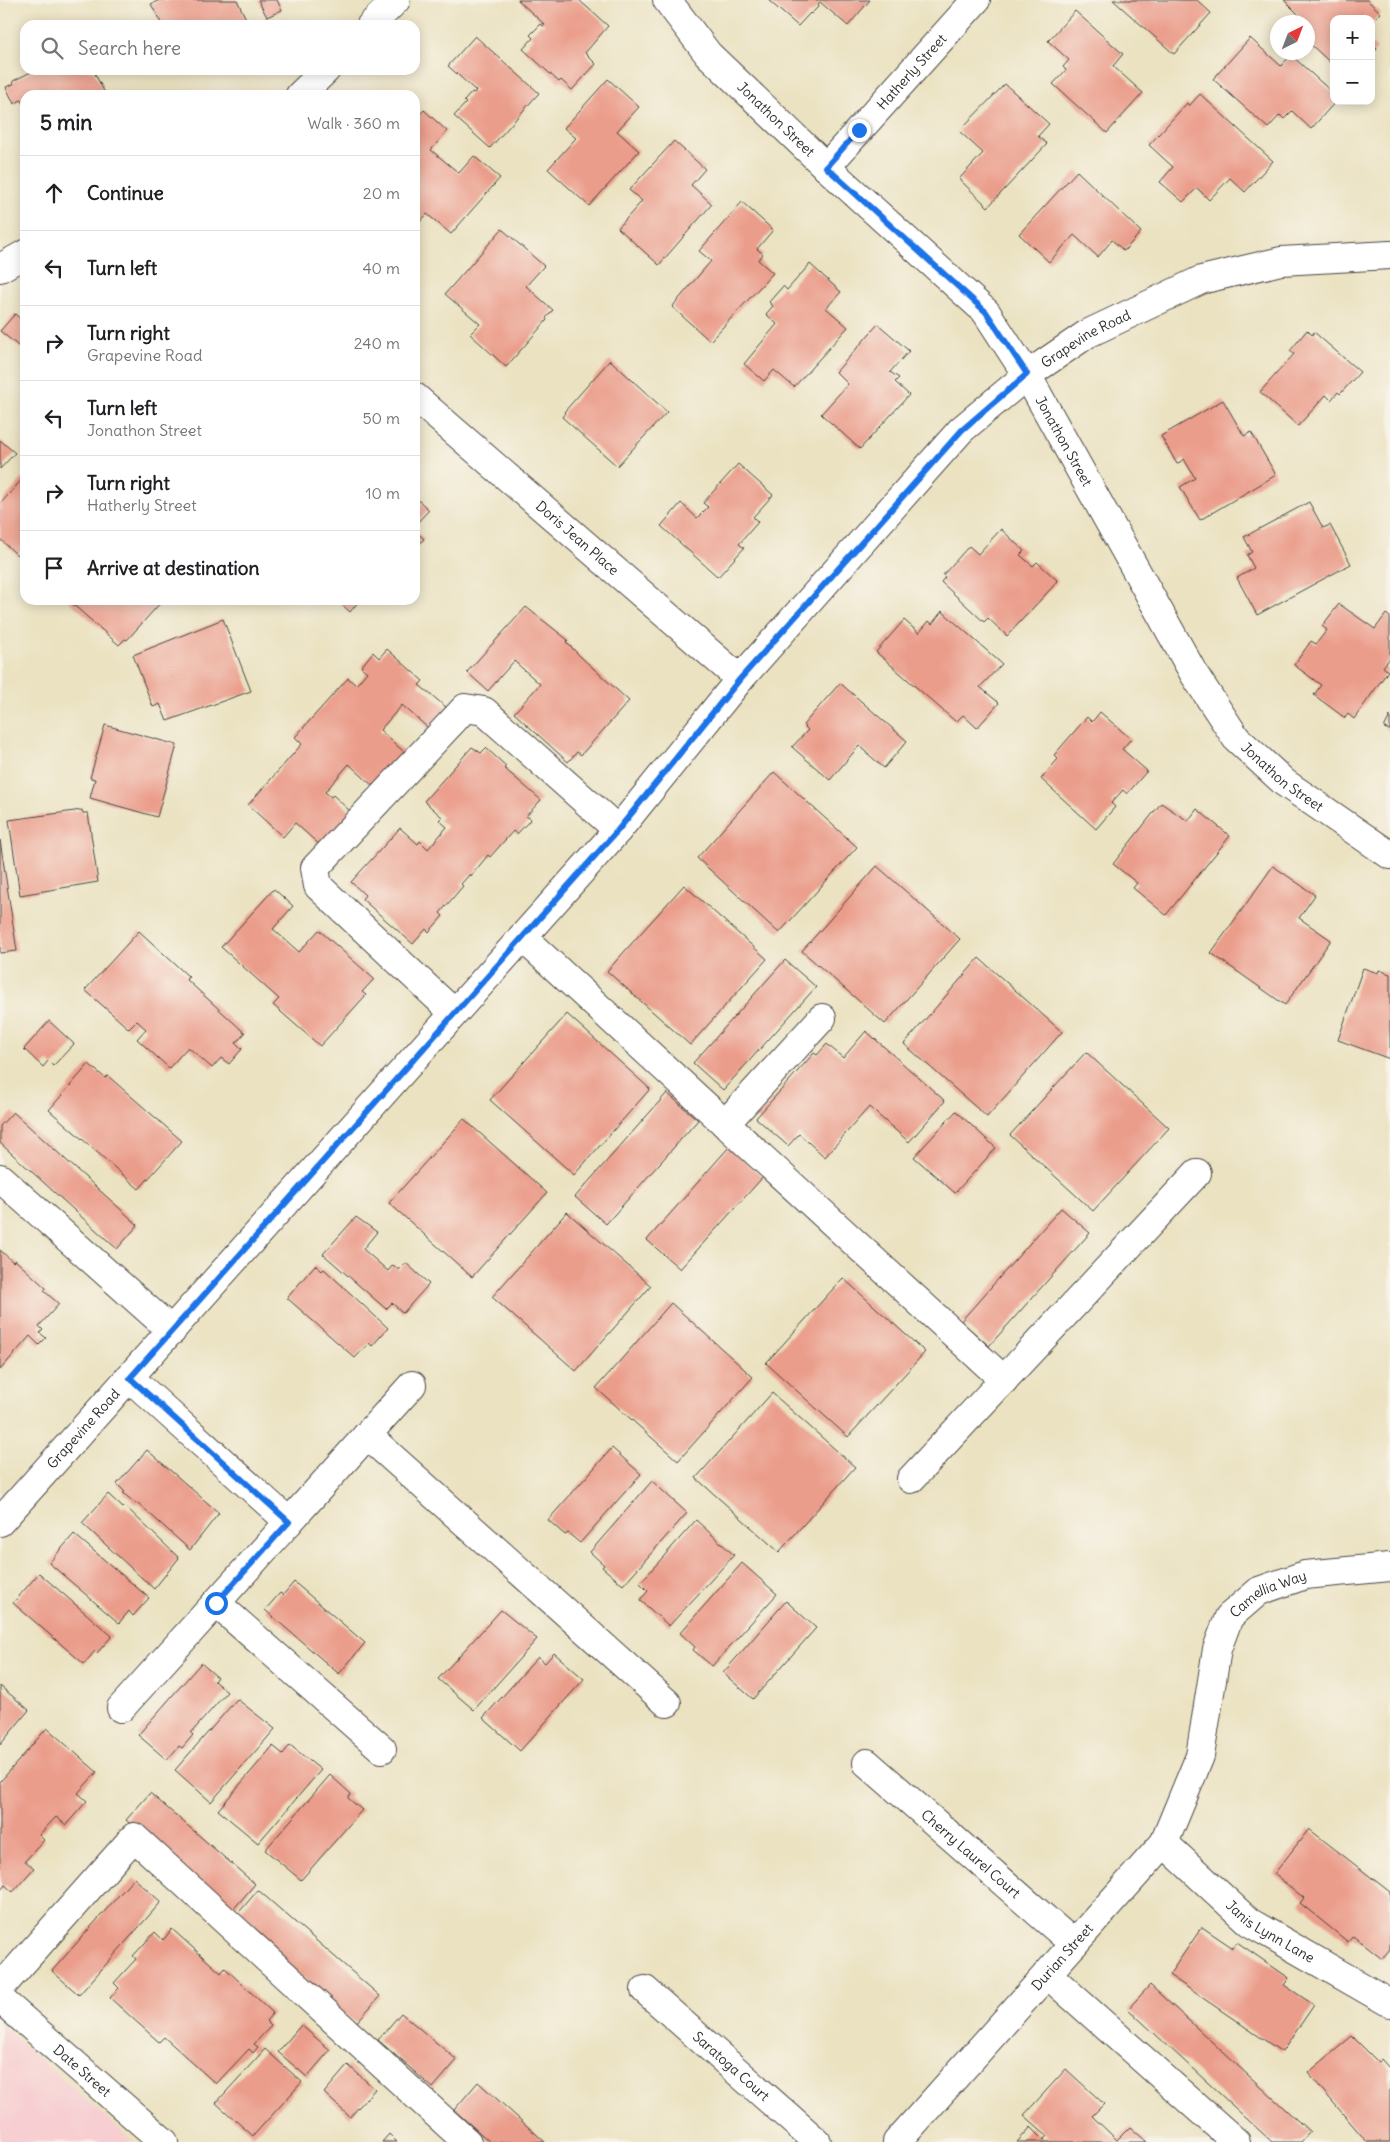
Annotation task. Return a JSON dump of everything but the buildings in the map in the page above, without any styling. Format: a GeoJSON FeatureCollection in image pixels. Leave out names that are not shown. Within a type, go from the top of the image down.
{"type":"FeatureCollection","features":[{"type":"Feature","properties":{"kind":"street"},"geometry":{"type":"LineString","coordinates":[[376,20],[396,0]]}},
{"type":"Feature","properties":{"kind":"street","name":"Jonathon Street"},"geometry":{"type":"LineString","coordinates":[[667,0],[708,54],[826,167],[986,312],[1027,374],[1194,674],[1236,738],[1285,783],[1390,855]]}},
{"type":"Feature","properties":{"kind":"street","name":"Hatherly Street"},"geometry":{"type":"LineString","coordinates":[[826,167],[976,0]]}},
{"type":"Feature","properties":{"kind":"street"},"geometry":{"type":"LineString","coordinates":[[305,90],[321,75]]}},
{"type":"Feature","properties":{"kind":"street","name":"Grapevine Road"},"geometry":{"type":"LineString","coordinates":[[0,1522],[618,830],[740,679],[962,430],[1027,374],[1087,334],[1201,280],[1281,261],[1390,255]]}},
{"type":"Feature","properties":{"kind":"street"},"geometry":{"type":"LineString","coordinates":[[0,268],[20,257]]}},
{"type":"Feature","properties":{"kind":"street","name":"Doris Jean Place"},"geometry":{"type":"LineString","coordinates":[[420,401],[740,679]]}},
{"type":"Feature","properties":{"kind":"street"},"geometry":{"type":"LineString","coordinates":[[454,1013],[318,886],[316,868],[465,708],[484,711],[618,830]]}},
{"type":"Feature","properties":{"kind":"street"},"geometry":{"type":"LineString","coordinates":[[522,937],[1004,1380]]}},
{"type":"Feature","properties":{"kind":"street"},"geometry":{"type":"LineString","coordinates":[[725,1124],[822,1018]]}},
{"type":"Feature","properties":{"kind":"street"},"geometry":{"type":"LineString","coordinates":[[910,1479],[1197,1173]]}},
{"type":"Feature","properties":{"kind":"street"},"geometry":{"type":"LineString","coordinates":[[0,1178],[172,1331]]}},
{"type":"Feature","properties":{"kind":"street"},"geometry":{"type":"LineString","coordinates":[[130,1378],[289,1522]]}},
{"type":"Feature","properties":{"kind":"street"},"geometry":{"type":"LineString","coordinates":[[121,1708],[412,1385]]}},
{"type":"Feature","properties":{"kind":"street"},"geometry":{"type":"LineString","coordinates":[[367,1435],[667,1703]]}},
{"type":"Feature","properties":{"kind":"street","name":"Camellia Way"},"geometry":{"type":"LineString","coordinates":[[1200,1756],[1217,1649],[1230,1617],[1260,1591],[1304,1575],[1390,1567]]}},
{"type":"Feature","properties":{"kind":"street"},"geometry":{"type":"LineString","coordinates":[[216,1603],[382,1750]]}},
{"type":"Feature","properties":{"kind":"street","name":"Durian Street"},"geometry":{"type":"LineString","coordinates":[[898,2142],[1164,1843],[1200,1756]]}},
{"type":"Feature","properties":{"kind":"street","name":"Cherry Laurel Court"},"geometry":{"type":"LineString","coordinates":[[867,1763],[1074,1944]]}},
{"type":"Feature","properties":{"kind":"street"},"geometry":{"type":"LineString","coordinates":[[0,1988],[134,1837],[467,2142]]}},
{"type":"Feature","properties":{"kind":"street","name":"Janis Lynn Lane"},"geometry":{"type":"LineString","coordinates":[[1164,1843],[1250,1922],[1390,2003]]}},
{"type":"Feature","properties":{"kind":"street"},"geometry":{"type":"LineString","coordinates":[[1047,1974],[1236,2142]]}},
{"type":"Feature","properties":{"kind":"street","name":"Saratoga Court"},"geometry":{"type":"LineString","coordinates":[[645,1990],[817,2142]]}},
{"type":"Feature","properties":{"kind":"street","name":"Date Street"},"geometry":{"type":"LineString","coordinates":[[0,1999],[164,2142]]}},
{"type":"Feature","properties":{"kind":"shaded area"},"geometry":{"type":"Polygon","coordinates":[[[0,2024],[134,2142],[0,2142],[0,2024]]]}},
{"type":"Feature","properties":{"kind":"route"},"geometry":{"type":"LineString","coordinates":[[216,1603],[289,1522],[130,1378],[618,830],[740,679],[962,430],[1027,374],[986,312],[826,167],[859,130]]}}]}
